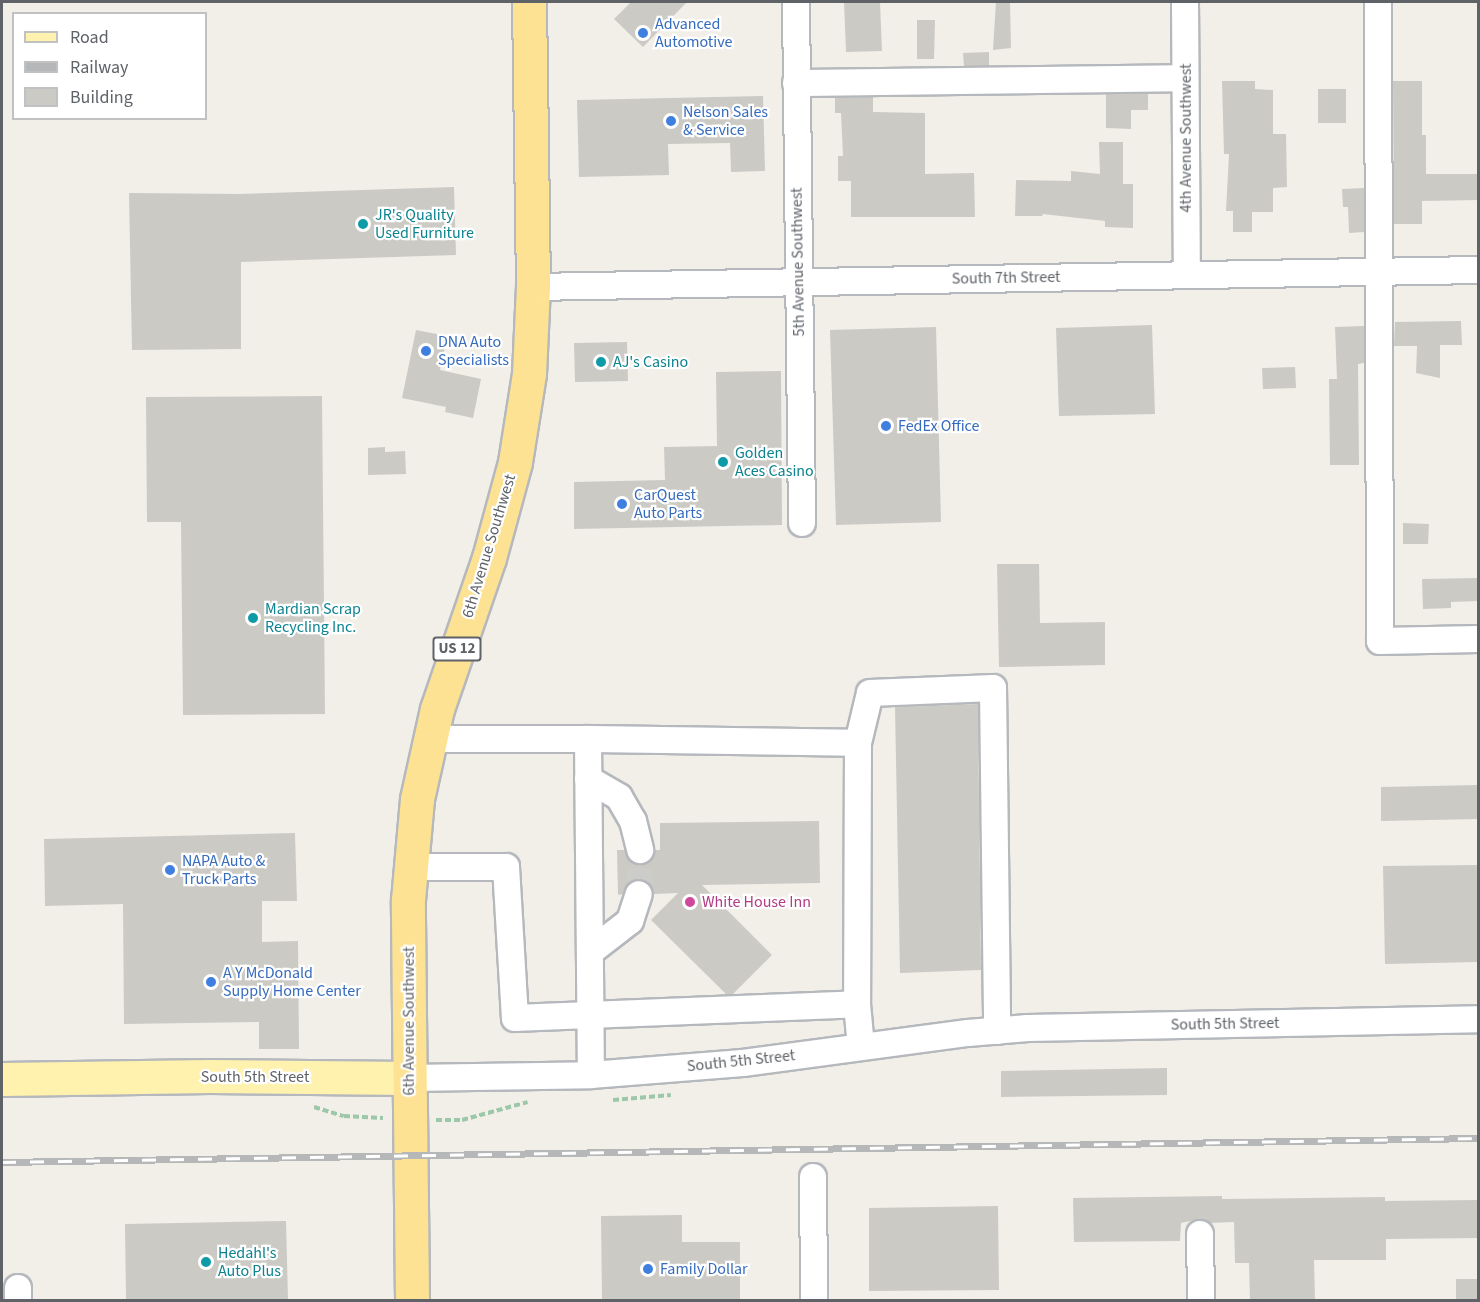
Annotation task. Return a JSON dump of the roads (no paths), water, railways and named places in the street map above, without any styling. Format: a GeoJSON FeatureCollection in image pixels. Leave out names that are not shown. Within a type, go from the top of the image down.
{"type":"FeatureCollection","features":[{"type":"Feature","properties":{"kind":"highway","name":"6th Avenue Southwest"},"geometry":{"type":"LineString","coordinates":[[412,1300],[408,900],[417,799],[436,709],[489,558],[515,462],[529,374],[533,287],[529,2]]}},
{"type":"Feature","properties":{"kind":"main road","name":"South 5th Street"},"geometry":{"type":"LineString","coordinates":[[2,1079],[210,1076],[409,1078]]}},
{"type":"Feature","properties":{"kind":"street","name":"5th Avenue Southwest"},"geometry":{"type":"LineString","coordinates":[[796,2],[802,523]]}},
{"type":"Feature","properties":{"kind":"street","name":"4th Avenue Southwest"},"geometry":{"type":"LineString","coordinates":[[1185,2],[1186,275]]}},
{"type":"Feature","properties":{"kind":"street"},"geometry":{"type":"LineString","coordinates":[[1378,2],[1381,272],[1380,641],[1479,639]]}},
{"type":"Feature","properties":{"kind":"street"},"geometry":{"type":"LineString","coordinates":[[796,83],[1185,78]]}},
{"type":"Feature","properties":{"kind":"street","name":"South 7th Street"},"geometry":{"type":"LineString","coordinates":[[533,287],[1479,270]]}},
{"type":"Feature","properties":{"kind":"street"},"geometry":{"type":"LineString","coordinates":[[861,1047],[857,1004],[858,743],[870,693],[993,688],[997,1030]]}},
{"type":"Feature","properties":{"kind":"street"},"geometry":{"type":"LineString","coordinates":[[429,739],[858,743]]}},
{"type":"Feature","properties":{"kind":"street"},"geometry":{"type":"LineString","coordinates":[[588,739],[591,1075]]}},
{"type":"Feature","properties":{"kind":"street"},"geometry":{"type":"LineString","coordinates":[[588,779],[619,797],[633,821],[640,850]]}},
{"type":"Feature","properties":{"kind":"street"},"geometry":{"type":"LineString","coordinates":[[411,867],[506,867],[515,1018],[590,1017],[857,1004]]}},
{"type":"Feature","properties":{"kind":"street"},"geometry":{"type":"LineString","coordinates":[[590,952],[630,921],[639,894]]}},
{"type":"Feature","properties":{"kind":"street","name":"South 5th Street"},"geometry":{"type":"LineString","coordinates":[[409,1078],[591,1075],[743,1063],[997,1030],[1479,1019]]}},
{"type":"Feature","properties":{"kind":"street"},"geometry":{"type":"LineString","coordinates":[[813,1178],[814,1300]]}},
{"type":"Feature","properties":{"kind":"street"},"geometry":{"type":"LineString","coordinates":[[1200,1234],[1201,1300]]}},
{"type":"Feature","properties":{"kind":"tunnel"},"geometry":{"type":"LineString","coordinates":[[639,894],[640,850]]}},
{"type":"Feature","properties":{"kind":"railway"},"geometry":{"type":"LineString","coordinates":[[2,1162],[1478,1138]]}},
{"type":"Feature","properties":{"kind":"place","name":"Advanced Automotive"},"geometry":{"type":"Point","coordinates":[643,33]}},
{"type":"Feature","properties":{"kind":"place","name":"Nelson Sales & Service"},"geometry":{"type":"Point","coordinates":[671,121]}},
{"type":"Feature","properties":{"kind":"place","name":"JR's Quality Used Furniture"},"geometry":{"type":"Point","coordinates":[363,224]}},
{"type":"Feature","properties":{"kind":"place","name":"DNA Auto Specialists"},"geometry":{"type":"Point","coordinates":[426,351]}},
{"type":"Feature","properties":{"kind":"place","name":"AJ's Casino"},"geometry":{"type":"Point","coordinates":[601,362]}},
{"type":"Feature","properties":{"kind":"place","name":"FedEx Office"},"geometry":{"type":"Point","coordinates":[886,426]}},
{"type":"Feature","properties":{"kind":"place","name":"Golden Aces Casino"},"geometry":{"type":"Point","coordinates":[723,462]}},
{"type":"Feature","properties":{"kind":"place","name":"CarQuest Auto Parts"},"geometry":{"type":"Point","coordinates":[622,504]}},
{"type":"Feature","properties":{"kind":"place","name":"Mardian Scrap Recycling Inc."},"geometry":{"type":"Point","coordinates":[253,618]}},
{"type":"Feature","properties":{"kind":"place","name":"NAPA Auto & Truck Parts"},"geometry":{"type":"Point","coordinates":[170,870]}},
{"type":"Feature","properties":{"kind":"place","name":"White House Inn"},"geometry":{"type":"Point","coordinates":[690,902]}},
{"type":"Feature","properties":{"kind":"place","name":"A Y McDonald Supply Home Center"},"geometry":{"type":"Point","coordinates":[211,982]}},
{"type":"Feature","properties":{"kind":"place","name":"Hedahl's Auto Plus"},"geometry":{"type":"Point","coordinates":[206,1262]}},
{"type":"Feature","properties":{"kind":"place","name":"Family Dollar"},"geometry":{"type":"Point","coordinates":[648,1269]}}]}
